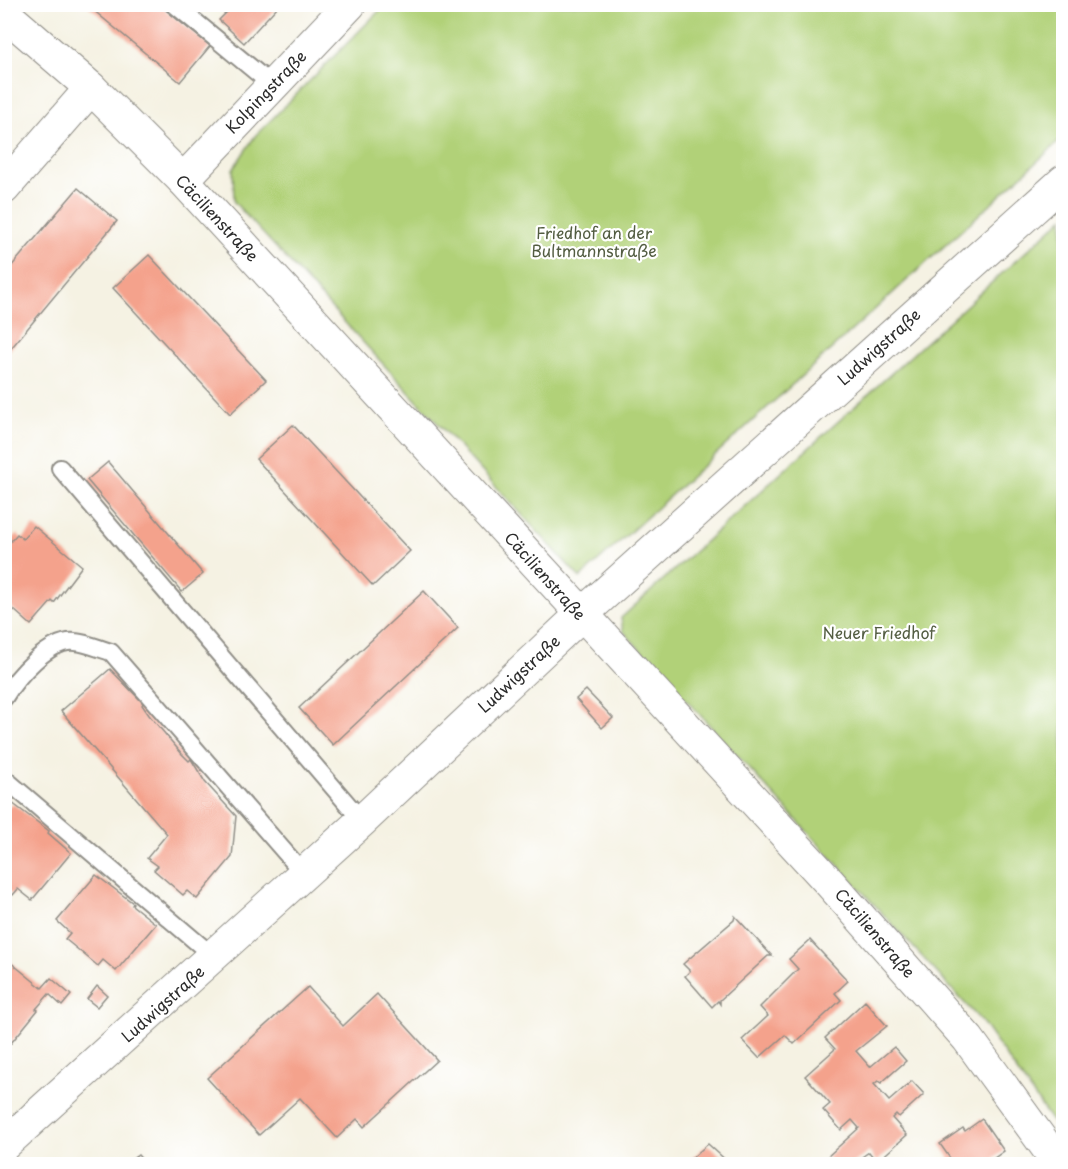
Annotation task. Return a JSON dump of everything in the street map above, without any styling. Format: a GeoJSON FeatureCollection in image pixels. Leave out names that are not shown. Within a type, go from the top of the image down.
{"type":"FeatureCollection","features":[{"type":"Feature","properties":{"kind":"street","name":"Kolpingstraße"},"geometry":{"type":"LineString","coordinates":[[183,180],[350,4]]}},
{"type":"Feature","properties":{"kind":"street","name":"Cäcilienstraße"},"geometry":{"type":"LineString","coordinates":[[4,13],[91,88],[183,180],[581,615],[830,882],[968,1039],[1059,1164]]}},
{"type":"Feature","properties":{"kind":"street"},"geometry":{"type":"LineString","coordinates":[[4,188],[91,88]]}},
{"type":"Feature","properties":{"kind":"street","name":"Ludwigstraße"},"geometry":{"type":"LineString","coordinates":[[4,1145],[214,957],[581,615],[1064,181]]}},
{"type":"Feature","properties":{"kind":"lane"},"geometry":{"type":"LineString","coordinates":[[174,4],[272,85]]}},
{"type":"Feature","properties":{"kind":"lane"},"geometry":{"type":"LineString","coordinates":[[60,468],[362,821]]}},
{"type":"Feature","properties":{"kind":"lane"},"geometry":{"type":"LineString","coordinates":[[4,698],[15,680],[46,652],[73,641],[111,652],[304,873]]}},
{"type":"Feature","properties":{"kind":"lane"},"geometry":{"type":"LineString","coordinates":[[4,778],[214,957]]}},
{"type":"Feature","properties":{"kind":"green space","name":"Friedhof an der Bultmannstraße"},"geometry":{"type":"Polygon","coordinates":[[[385,5],[1063,5],[1063,138],[580,578],[234,202],[233,169],[255,136],[385,5]]]}},
{"type":"Feature","properties":{"kind":"green space","name":"Neuer Friedhof"},"geometry":{"type":"Polygon","coordinates":[[[1063,218],[1063,1137],[982,1022],[623,631],[621,618],[1063,218]]]}},
{"type":"Feature","properties":{"kind":"building"},"geometry":{"type":"Polygon","coordinates":[[[86,4],[158,4],[210,46],[180,82],[86,4]]]}},
{"type":"Feature","properties":{"kind":"building"},"geometry":{"type":"Polygon","coordinates":[[[234,5],[279,5],[244,43],[219,20],[234,5]]]}},
{"type":"Feature","properties":{"kind":"building"},"geometry":{"type":"Polygon","coordinates":[[[78,188],[117,221],[8,352],[4,349],[4,275],[78,188]]]}},
{"type":"Feature","properties":{"kind":"building"},"geometry":{"type":"Polygon","coordinates":[[[149,255],[266,380],[230,414],[113,288],[149,255]]]}},
{"type":"Feature","properties":{"kind":"building"},"geometry":{"type":"Polygon","coordinates":[[[293,425],[410,551],[373,586],[256,459],[293,425]]]}},
{"type":"Feature","properties":{"kind":"building"},"geometry":{"type":"Polygon","coordinates":[[[108,462],[203,574],[182,592],[87,480],[108,462]]]}},
{"type":"Feature","properties":{"kind":"building"},"geometry":{"type":"Polygon","coordinates":[[[34,526],[82,566],[54,603],[52,601],[31,625],[4,601],[4,549],[17,534],[23,539],[34,526]]]}},
{"type":"Feature","properties":{"kind":"building"},"geometry":{"type":"Polygon","coordinates":[[[424,591],[458,628],[333,745],[299,708],[424,591]]]}},
{"type":"Feature","properties":{"kind":"building"},"geometry":{"type":"Polygon","coordinates":[[[110,669],[143,703],[149,715],[182,754],[189,761],[191,759],[205,782],[236,816],[232,857],[197,899],[187,891],[183,895],[154,870],[158,866],[147,858],[167,834],[61,711],[110,669]]]}},
{"type":"Feature","properties":{"kind":"building"},"geometry":{"type":"Polygon","coordinates":[[[586,690],[613,718],[602,728],[576,699],[586,690]]]}},
{"type":"Feature","properties":{"kind":"building"},"geometry":{"type":"Polygon","coordinates":[[[12,803],[49,831],[48,833],[71,853],[32,900],[18,889],[13,895],[4,888],[4,813],[12,803]]]}},
{"type":"Feature","properties":{"kind":"building"},"geometry":{"type":"Polygon","coordinates":[[[96,875],[156,924],[116,971],[103,960],[98,966],[65,939],[70,933],[57,921],[96,875]]]}},
{"type":"Feature","properties":{"kind":"building"},"geometry":{"type":"Polygon","coordinates":[[[735,916],[772,956],[768,956],[720,1000],[720,1004],[718,1001],[712,1007],[685,976],[690,971],[683,964],[734,920],[735,916]]]}},
{"type":"Feature","properties":{"kind":"building"},"geometry":{"type":"Polygon","coordinates":[[[810,940],[848,981],[835,993],[841,1000],[794,1044],[785,1035],[759,1058],[742,1040],[768,1016],[760,1007],[798,969],[789,959],[810,940]]]}},
{"type":"Feature","properties":{"kind":"building"},"geometry":{"type":"Polygon","coordinates":[[[4,957],[42,988],[51,978],[71,995],[62,1006],[49,994],[11,1043],[8,1042],[4,1047],[4,957]]]}},
{"type":"Feature","properties":{"kind":"building"},"geometry":{"type":"Polygon","coordinates":[[[97,986],[107,995],[97,1007],[87,999],[97,986]]]}},
{"type":"Feature","properties":{"kind":"building"},"geometry":{"type":"Polygon","coordinates":[[[308,987],[343,1026],[377,994],[437,1060],[364,1127],[357,1119],[337,1138],[300,1098],[259,1135],[207,1078],[308,987]]]}},
{"type":"Feature","properties":{"kind":"building"},"geometry":{"type":"Polygon","coordinates":[[[865,1001],[887,1026],[856,1051],[870,1067],[894,1047],[906,1061],[881,1083],[878,1081],[874,1084],[889,1101],[912,1081],[924,1094],[899,1117],[896,1114],[892,1118],[907,1135],[877,1162],[869,1152],[852,1164],[834,1164],[827,1157],[859,1128],[852,1120],[841,1130],[823,1110],[830,1104],[805,1076],[835,1049],[825,1038],[865,1001]]]}},
{"type":"Feature","properties":{"kind":"building"},"geometry":{"type":"Polygon","coordinates":[[[982,1119],[1004,1151],[993,1159],[997,1164],[954,1164],[940,1144],[963,1128],[965,1131],[982,1119]]]}},
{"type":"Feature","properties":{"kind":"building"},"geometry":{"type":"Polygon","coordinates":[[[708,1144],[730,1164],[685,1164],[708,1144]]]}},
{"type":"Feature","properties":{"kind":"building"},"geometry":{"type":"Polygon","coordinates":[[[138,1155],[146,1164],[125,1164],[138,1155]]]}}]}
